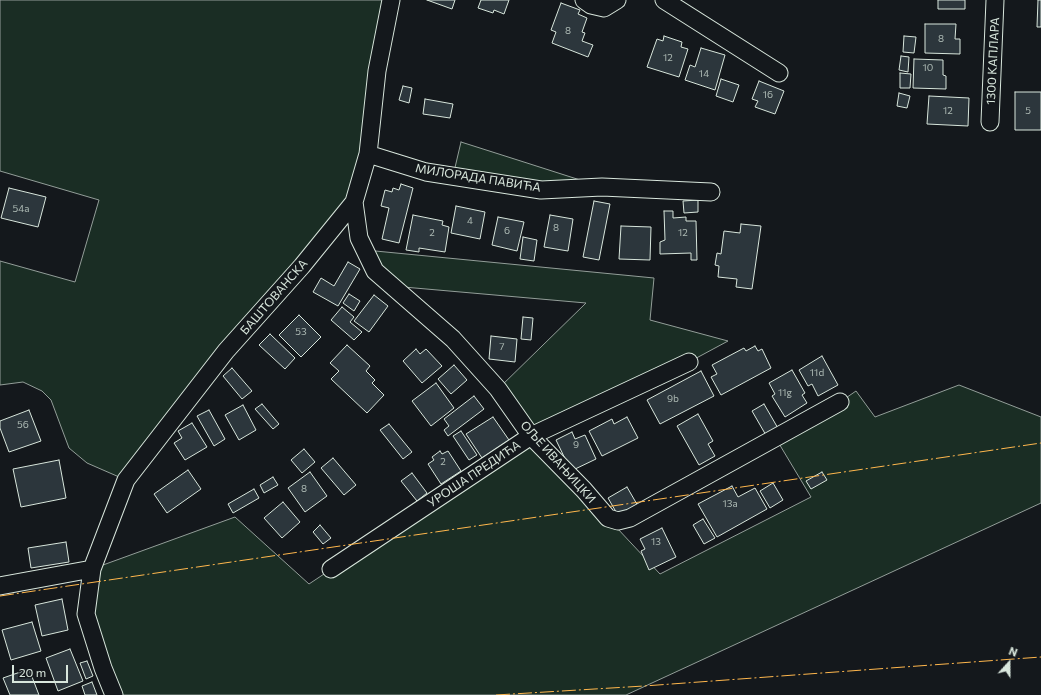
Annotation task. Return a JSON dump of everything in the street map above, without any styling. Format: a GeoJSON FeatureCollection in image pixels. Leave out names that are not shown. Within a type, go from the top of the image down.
{"type":"FeatureCollection","features":[{"type":"Feature","properties":{"kind":"street","name":"БАШТОВАНСКА"},"geometry":{"type":"LineString","coordinates":[[114,695],[103,668],[86,614],[92,569],[126,480],[226,351],[302,266],[354,202],[368,154],[377,71],[391,0]]}},
{"type":"Feature","properties":{"kind":"street"},"geometry":{"type":"LineString","coordinates":[[584,0],[591,5],[604,8],[617,0]]}},
{"type":"Feature","properties":{"kind":"street"},"geometry":{"type":"LineString","coordinates":[[664,0],[779,73]]}},
{"type":"Feature","properties":{"kind":"street","name":"1300 КАПЛАРА"},"geometry":{"type":"LineString","coordinates":[[990,122],[995,0]]}},
{"type":"Feature","properties":{"kind":"street","name":"МИЛОРАДА ПАВИЋА"},"geometry":{"type":"LineString","coordinates":[[368,154],[426,172],[540,190],[602,187],[711,192]]}},
{"type":"Feature","properties":{"kind":"street","name":"ОЉЕ ИВАЊИЦКИ"},"geometry":{"type":"LineString","coordinates":[[354,202],[359,238],[375,271],[452,339],[498,389],[531,436],[584,490],[608,518],[618,520],[630,518],[840,402]]}},
{"type":"Feature","properties":{"kind":"street","name":"УРОША ПРЕДИЋА"},"geometry":{"type":"LineString","coordinates":[[331,569],[531,436],[689,362]]}},
{"type":"Feature","properties":{"kind":"street"},"geometry":{"type":"LineString","coordinates":[[0,586],[92,569]]}},
{"type":"Feature","properties":{"kind":"green space"},"geometry":{"type":"Polygon","coordinates":[[[0,0],[391,0],[354,202],[126,480],[87,463],[69,448],[51,400],[42,391],[23,382],[0,385],[0,261],[75,282],[99,200],[0,171],[0,0]]]}},
{"type":"Feature","properties":{"kind":"green space"},"geometry":{"type":"Polygon","coordinates":[[[461,142],[527,163],[602,187],[453,176],[461,142]]]}},
{"type":"Feature","properties":{"kind":"green space"},"geometry":{"type":"Polygon","coordinates":[[[365,250],[654,278],[650,320],[728,341],[689,362],[531,436],[498,389],[586,303],[392,286],[365,250]]]}},
{"type":"Feature","properties":{"kind":"green space"},"geometry":{"type":"Polygon","coordinates":[[[959,385],[1041,417],[1041,503],[626,695],[114,695],[86,614],[92,569],[235,517],[309,584],[531,436],[660,574],[811,497],[775,437],[840,402],[856,391],[875,417],[959,385]]]}},
{"type":"Feature","properties":{"kind":"building"},"geometry":{"type":"Polygon","coordinates":[[[427,0],[455,0],[452,9],[427,0]]]}},
{"type":"Feature","properties":{"kind":"building"},"geometry":{"type":"Polygon","coordinates":[[[481,0],[509,0],[504,14],[494,10],[493,13],[478,8],[481,0]]]}},
{"type":"Feature","properties":{"kind":"building"},"geometry":{"type":"Polygon","coordinates":[[[938,0],[965,0],[965,9],[938,9],[938,0]]]}},
{"type":"Feature","properties":{"kind":"building"},"geometry":{"type":"Polygon","coordinates":[[[1038,0],[1041,0],[1041,27],[1037,27],[1038,0]]]}},
{"type":"Feature","properties":{"kind":"building"},"geometry":{"type":"Polygon","coordinates":[[[561,3],[580,10],[578,14],[587,18],[582,32],[585,33],[582,41],[593,45],[588,57],[552,43],[556,32],[551,30],[561,3]]]}},
{"type":"Feature","properties":{"kind":"building"},"geometry":{"type":"Polygon","coordinates":[[[925,24],[956,24],[955,39],[960,39],[960,54],[925,53],[925,24]]]}},
{"type":"Feature","properties":{"kind":"building"},"geometry":{"type":"Polygon","coordinates":[[[664,36],[682,42],[681,47],[688,49],[679,77],[647,67],[657,39],[663,41],[664,36]]]}},
{"type":"Feature","properties":{"kind":"building"},"geometry":{"type":"Polygon","coordinates":[[[904,36],[916,37],[914,53],[903,52],[904,36]]]}},
{"type":"Feature","properties":{"kind":"building"},"geometry":{"type":"Polygon","coordinates":[[[701,48],[725,55],[715,90],[685,80],[690,65],[695,67],[701,48]]]}},
{"type":"Feature","properties":{"kind":"building"},"geometry":{"type":"Polygon","coordinates":[[[901,56],[909,57],[908,72],[899,70],[901,56]]]}},
{"type":"Feature","properties":{"kind":"building"},"geometry":{"type":"Polygon","coordinates":[[[914,59],[943,60],[943,75],[946,76],[946,89],[913,88],[914,59]]]}},
{"type":"Feature","properties":{"kind":"building"},"geometry":{"type":"Polygon","coordinates":[[[900,73],[911,74],[910,88],[900,88],[900,73]]]}},
{"type":"Feature","properties":{"kind":"building"},"geometry":{"type":"Polygon","coordinates":[[[721,79],[739,85],[733,102],[716,96],[721,79]]]}},
{"type":"Feature","properties":{"kind":"building"},"geometry":{"type":"Polygon","coordinates":[[[759,81],[784,91],[775,114],[755,107],[758,101],[752,99],[759,81]]]}},
{"type":"Feature","properties":{"kind":"building"},"geometry":{"type":"Polygon","coordinates":[[[403,86],[412,88],[409,103],[399,100],[403,86]]]}},
{"type":"Feature","properties":{"kind":"building"},"geometry":{"type":"Polygon","coordinates":[[[1015,92],[1041,92],[1041,130],[1015,130],[1015,92]]]}},
{"type":"Feature","properties":{"kind":"building"},"geometry":{"type":"Polygon","coordinates":[[[899,93],[910,96],[907,108],[897,106],[899,93]]]}},
{"type":"Feature","properties":{"kind":"building"},"geometry":{"type":"Polygon","coordinates":[[[929,96],[969,98],[968,126],[927,124],[929,96]]]}},
{"type":"Feature","properties":{"kind":"building"},"geometry":{"type":"Polygon","coordinates":[[[425,99],[453,104],[450,118],[423,114],[425,99]]]}},
{"type":"Feature","properties":{"kind":"building"},"geometry":{"type":"Polygon","coordinates":[[[401,184],[413,188],[399,243],[382,239],[389,208],[381,206],[385,190],[392,192],[393,188],[399,190],[401,184]]]}},
{"type":"Feature","properties":{"kind":"building"},"geometry":{"type":"Polygon","coordinates":[[[9,188],[46,197],[38,227],[1,218],[9,188]]]}},
{"type":"Feature","properties":{"kind":"building"},"geometry":{"type":"Polygon","coordinates":[[[698,200],[698,212],[684,213],[683,201],[698,200]]]}},
{"type":"Feature","properties":{"kind":"building"},"geometry":{"type":"Polygon","coordinates":[[[594,201],[610,204],[599,260],[583,257],[594,201]]]}},
{"type":"Feature","properties":{"kind":"building"},"geometry":{"type":"Polygon","coordinates":[[[456,206],[485,212],[480,239],[451,233],[456,206]]]}},
{"type":"Feature","properties":{"kind":"building"},"geometry":{"type":"Polygon","coordinates":[[[664,211],[673,211],[673,218],[686,217],[686,221],[696,221],[697,260],[691,260],[691,253],[660,254],[660,242],[665,240],[664,211]]]}},
{"type":"Feature","properties":{"kind":"building"},"geometry":{"type":"Polygon","coordinates":[[[413,215],[443,221],[442,225],[449,227],[445,252],[419,248],[419,252],[406,250],[413,215]]]}},
{"type":"Feature","properties":{"kind":"building"},"geometry":{"type":"Polygon","coordinates":[[[550,215],[573,219],[568,251],[544,247],[550,215]]]}},
{"type":"Feature","properties":{"kind":"building"},"geometry":{"type":"Polygon","coordinates":[[[498,217],[524,222],[517,251],[492,245],[498,217]]]}},
{"type":"Feature","properties":{"kind":"building"},"geometry":{"type":"Polygon","coordinates":[[[741,224],[761,226],[752,289],[736,287],[737,279],[718,277],[719,266],[715,265],[717,253],[721,254],[724,231],[740,233],[741,224]]]}},
{"type":"Feature","properties":{"kind":"building"},"geometry":{"type":"Polygon","coordinates":[[[621,226],[651,227],[650,260],[619,259],[621,226]]]}},
{"type":"Feature","properties":{"kind":"building"},"geometry":{"type":"Polygon","coordinates":[[[523,237],[537,240],[534,261],[520,259],[523,237]]]}},
{"type":"Feature","properties":{"kind":"building"},"geometry":{"type":"Polygon","coordinates":[[[348,262],[360,269],[338,306],[313,292],[321,278],[334,286],[348,262]]]}},
{"type":"Feature","properties":{"kind":"building"},"geometry":{"type":"Polygon","coordinates":[[[349,294],[360,301],[354,311],[343,303],[349,294]]]}},
{"type":"Feature","properties":{"kind":"building"},"geometry":{"type":"Polygon","coordinates":[[[374,295],[388,306],[369,332],[354,321],[374,295]]]}},
{"type":"Feature","properties":{"kind":"building"},"geometry":{"type":"Polygon","coordinates":[[[342,307],[354,317],[350,322],[362,332],[354,340],[331,320],[342,307]]]}},
{"type":"Feature","properties":{"kind":"building"},"geometry":{"type":"Polygon","coordinates":[[[299,315],[321,337],[301,357],[279,335],[299,315]]]}},
{"type":"Feature","properties":{"kind":"building"},"geometry":{"type":"Polygon","coordinates":[[[523,317],[533,318],[531,340],[521,339],[523,317]]]}},
{"type":"Feature","properties":{"kind":"building"},"geometry":{"type":"Polygon","coordinates":[[[270,334],[295,358],[285,369],[259,345],[270,334]]]}},
{"type":"Feature","properties":{"kind":"building"},"geometry":{"type":"Polygon","coordinates":[[[491,336],[517,339],[515,362],[489,359],[491,336]]]}},
{"type":"Feature","properties":{"kind":"building"},"geometry":{"type":"Polygon","coordinates":[[[347,345],[370,366],[366,371],[375,380],[372,383],[384,395],[367,413],[331,379],[339,371],[330,363],[347,345]]]}},
{"type":"Feature","properties":{"kind":"building"},"geometry":{"type":"Polygon","coordinates":[[[755,346],[758,351],[762,349],[771,368],[721,395],[711,377],[717,374],[712,365],[744,348],[746,351],[755,346]]]}},
{"type":"Feature","properties":{"kind":"building"},"geometry":{"type":"Polygon","coordinates":[[[416,349],[420,354],[426,349],[442,366],[422,383],[403,361],[416,349]]]}},
{"type":"Feature","properties":{"kind":"building"},"geometry":{"type":"Polygon","coordinates":[[[822,356],[838,385],[818,396],[812,384],[808,386],[799,370],[822,356]]]}},
{"type":"Feature","properties":{"kind":"building"},"geometry":{"type":"Polygon","coordinates":[[[454,365],[467,380],[451,394],[438,379],[454,365]]]}},
{"type":"Feature","properties":{"kind":"building"},"geometry":{"type":"Polygon","coordinates":[[[232,368],[252,391],[242,399],[223,376],[232,368]]]}},
{"type":"Feature","properties":{"kind":"building"},"geometry":{"type":"Polygon","coordinates":[[[792,370],[805,393],[802,395],[807,403],[785,417],[772,396],[775,394],[769,383],[792,370]]]}},
{"type":"Feature","properties":{"kind":"building"},"geometry":{"type":"Polygon","coordinates":[[[701,371],[714,396],[660,424],[647,400],[701,371]]]}},
{"type":"Feature","properties":{"kind":"building"},"geometry":{"type":"Polygon","coordinates":[[[436,383],[454,408],[431,426],[412,401],[436,383]]]}},
{"type":"Feature","properties":{"kind":"building"},"geometry":{"type":"Polygon","coordinates":[[[474,396],[484,409],[448,436],[444,430],[449,426],[444,419],[474,396]]]}},
{"type":"Feature","properties":{"kind":"building"},"geometry":{"type":"Polygon","coordinates":[[[262,404],[279,424],[273,429],[255,409],[262,404]]]}},
{"type":"Feature","properties":{"kind":"building"},"geometry":{"type":"Polygon","coordinates":[[[764,404],[779,430],[767,437],[752,411],[764,404]]]}},
{"type":"Feature","properties":{"kind":"building"},"geometry":{"type":"Polygon","coordinates":[[[243,405],[256,430],[239,440],[225,415],[243,405]]]}},
{"type":"Feature","properties":{"kind":"building"},"geometry":{"type":"Polygon","coordinates":[[[29,410],[41,441],[9,452],[0,428],[0,421],[29,410]]]}},
{"type":"Feature","properties":{"kind":"building"},"geometry":{"type":"Polygon","coordinates":[[[209,410],[225,439],[214,446],[197,416],[209,410]]]}},
{"type":"Feature","properties":{"kind":"building"},"geometry":{"type":"Polygon","coordinates":[[[698,414],[713,441],[708,444],[715,456],[699,465],[677,426],[698,414]]]}},
{"type":"Feature","properties":{"kind":"building"},"geometry":{"type":"Polygon","coordinates":[[[493,417],[509,440],[482,458],[466,434],[493,417]]]}},
{"type":"Feature","properties":{"kind":"building"},"geometry":{"type":"Polygon","coordinates":[[[627,417],[638,438],[602,456],[589,431],[612,419],[614,424],[627,417]]]}},
{"type":"Feature","properties":{"kind":"building"},"geometry":{"type":"Polygon","coordinates":[[[192,423],[207,447],[185,460],[174,443],[182,438],[178,431],[192,423]]]}},
{"type":"Feature","properties":{"kind":"building"},"geometry":{"type":"Polygon","coordinates":[[[389,424],[412,452],[403,459],[380,430],[389,424]]]}},
{"type":"Feature","properties":{"kind":"building"},"geometry":{"type":"Polygon","coordinates":[[[461,431],[477,455],[469,460],[453,436],[461,431]]]}},
{"type":"Feature","properties":{"kind":"building"},"geometry":{"type":"Polygon","coordinates":[[[572,432],[575,439],[585,435],[596,459],[571,471],[556,440],[572,432]]]}},
{"type":"Feature","properties":{"kind":"building"},"geometry":{"type":"Polygon","coordinates":[[[304,449],[315,462],[302,473],[291,460],[304,449]]]}},
{"type":"Feature","properties":{"kind":"building"},"geometry":{"type":"Polygon","coordinates":[[[440,451],[442,454],[448,451],[461,471],[441,484],[428,464],[434,460],[432,457],[440,451]]]}},
{"type":"Feature","properties":{"kind":"building"},"geometry":{"type":"Polygon","coordinates":[[[333,458],[356,485],[344,495],[321,468],[333,458]]]}},
{"type":"Feature","properties":{"kind":"building"},"geometry":{"type":"Polygon","coordinates":[[[59,460],[66,498],[21,507],[13,469],[59,460]]]}},
{"type":"Feature","properties":{"kind":"building"},"geometry":{"type":"Polygon","coordinates":[[[188,470],[201,489],[167,513],[154,494],[188,470]]]}},
{"type":"Feature","properties":{"kind":"building"},"geometry":{"type":"Polygon","coordinates":[[[310,472],[327,496],[305,512],[288,488],[310,472]]]}},
{"type":"Feature","properties":{"kind":"building"},"geometry":{"type":"Polygon","coordinates":[[[822,472],[827,480],[811,489],[806,481],[822,472]]]}},
{"type":"Feature","properties":{"kind":"building"},"geometry":{"type":"Polygon","coordinates":[[[412,473],[427,493],[417,501],[401,481],[412,473]]]}},
{"type":"Feature","properties":{"kind":"building"},"geometry":{"type":"Polygon","coordinates":[[[273,477],[278,485],[264,493],[260,485],[273,477]]]}},
{"type":"Feature","properties":{"kind":"building"},"geometry":{"type":"Polygon","coordinates":[[[773,483],[783,500],[770,508],[760,491],[773,483]]]}},
{"type":"Feature","properties":{"kind":"building"},"geometry":{"type":"Polygon","coordinates":[[[732,486],[738,497],[755,488],[767,509],[717,537],[698,504],[732,486]]]}},
{"type":"Feature","properties":{"kind":"building"},"geometry":{"type":"Polygon","coordinates":[[[627,487],[638,506],[619,517],[608,498],[627,487]]]}},
{"type":"Feature","properties":{"kind":"building"},"geometry":{"type":"Polygon","coordinates":[[[254,489],[259,498],[233,513],[228,504],[254,489]]]}},
{"type":"Feature","properties":{"kind":"building"},"geometry":{"type":"Polygon","coordinates":[[[283,502],[300,522],[282,538],[264,518],[283,502]]]}},
{"type":"Feature","properties":{"kind":"building"},"geometry":{"type":"Polygon","coordinates":[[[703,519],[715,538],[704,544],[693,525],[703,519]]]}},
{"type":"Feature","properties":{"kind":"building"},"geometry":{"type":"Polygon","coordinates":[[[320,525],[331,538],[323,544],[313,532],[320,525]]]}},
{"type":"Feature","properties":{"kind":"building"},"geometry":{"type":"Polygon","coordinates":[[[662,528],[676,557],[649,570],[641,551],[645,549],[640,539],[662,528]]]}},
{"type":"Feature","properties":{"kind":"building"},"geometry":{"type":"Polygon","coordinates":[[[66,542],[69,562],[31,568],[28,548],[66,542]]]}},
{"type":"Feature","properties":{"kind":"building"},"geometry":{"type":"Polygon","coordinates":[[[62,599],[68,630],[42,636],[35,605],[62,599]]]}},
{"type":"Feature","properties":{"kind":"building"},"geometry":{"type":"Polygon","coordinates":[[[32,622],[41,651],[11,660],[2,630],[32,622]]]}},
{"type":"Feature","properties":{"kind":"building"},"geometry":{"type":"Polygon","coordinates":[[[70,649],[83,681],[58,691],[46,658],[70,649]]]}},
{"type":"Feature","properties":{"kind":"building"},"geometry":{"type":"Polygon","coordinates":[[[87,661],[93,676],[86,679],[80,663],[87,661]]]}},
{"type":"Feature","properties":{"kind":"building"},"geometry":{"type":"Polygon","coordinates":[[[29,669],[39,695],[10,695],[3,678],[29,669]]]}},
{"type":"Feature","properties":{"kind":"building"},"geometry":{"type":"Polygon","coordinates":[[[92,682],[97,695],[85,695],[82,686],[92,682]]]}},
{"type":"Feature","properties":{"kind":"power"},"geometry":{"type":"LineString","coordinates":[[0,596],[1041,443]]}},
{"type":"Feature","properties":{"kind":"power"},"geometry":{"type":"LineString","coordinates":[[496,695],[644,686],[1041,657]]}}]}
